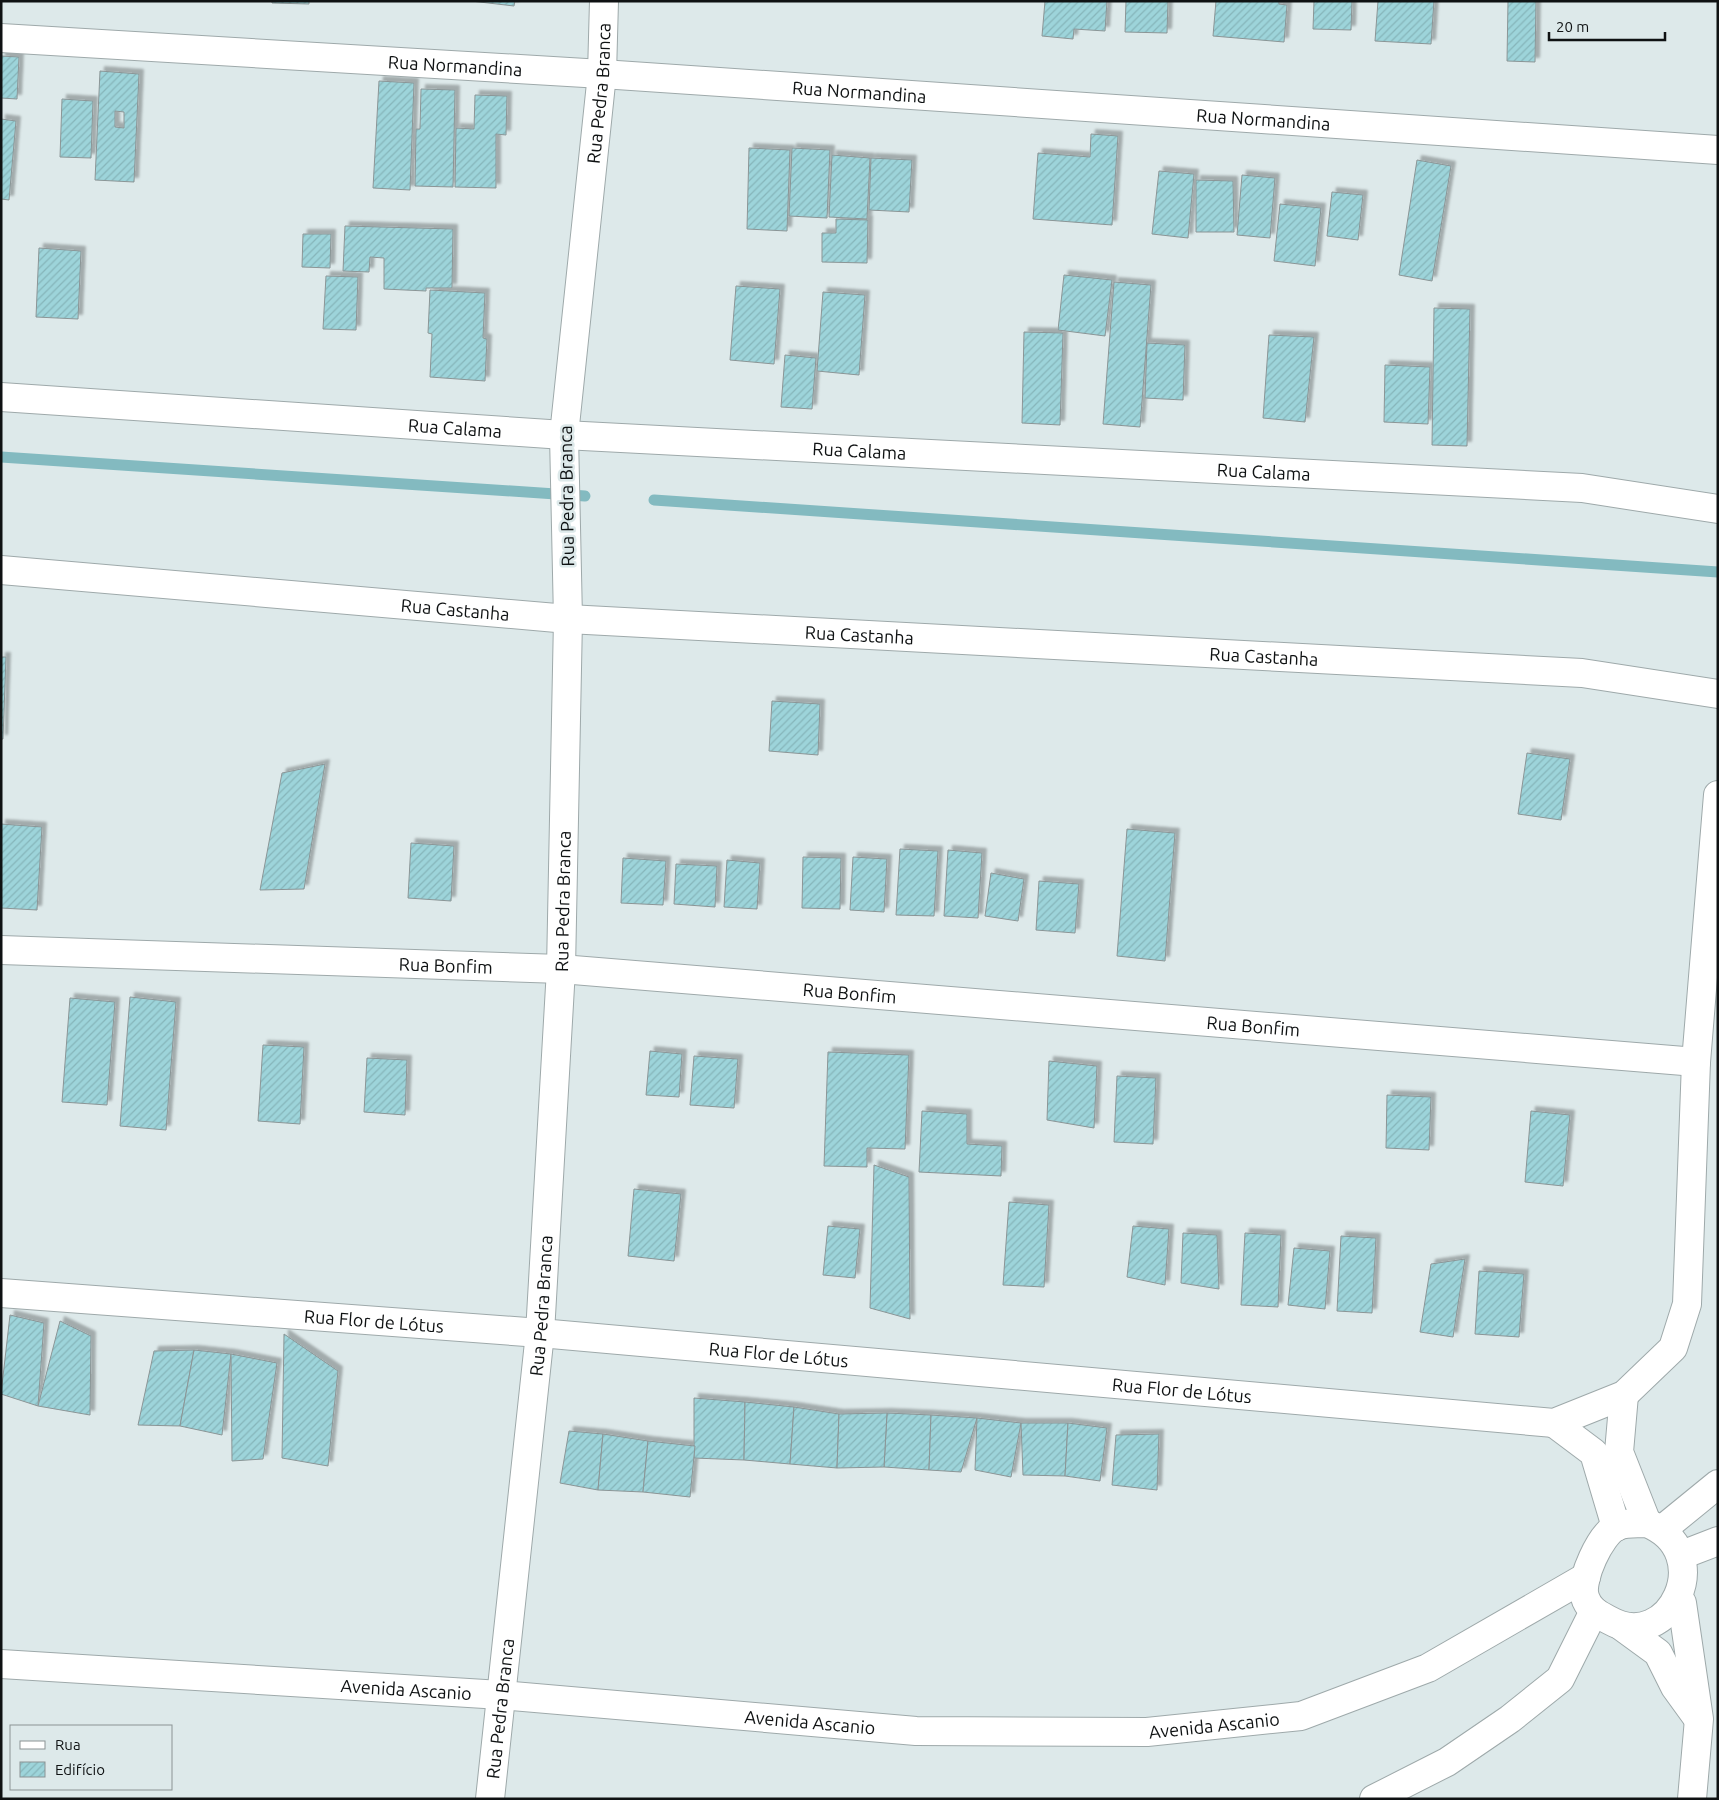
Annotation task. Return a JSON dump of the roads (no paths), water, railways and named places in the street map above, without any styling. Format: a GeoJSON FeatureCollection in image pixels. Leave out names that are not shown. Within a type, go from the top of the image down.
{"type":"FeatureCollection","features":[{"type":"Feature","properties":{"kind":"street","name":"Rua Pedra Branca"},"geometry":{"type":"LineString","coordinates":[[490,1799],[540,1333],[561,969],[568,619],[564,436],[602,74],[604,1]]}},
{"type":"Feature","properties":{"kind":"street","name":"Rua Normandina"},"geometry":{"type":"LineString","coordinates":[[1,38],[602,74],[1718,150]]}},
{"type":"Feature","properties":{"kind":"street","name":"Rua Calama"},"geometry":{"type":"LineString","coordinates":[[1,397],[564,436],[1582,488],[1718,509]]}},
{"type":"Feature","properties":{"kind":"street","name":"Rua Castanha"},"geometry":{"type":"LineString","coordinates":[[1,570],[568,619],[1582,673],[1718,694]]}},
{"type":"Feature","properties":{"kind":"street"},"geometry":{"type":"LineString","coordinates":[[1554,1423],[1624,1395],[1673,1348],[1687,1304],[1696,1062],[1718,795]]}},
{"type":"Feature","properties":{"kind":"street","name":"Rua Bonfim"},"geometry":{"type":"LineString","coordinates":[[1,950],[561,969],[1696,1062]]}},
{"type":"Feature","properties":{"kind":"street","name":"Rua Flor de Lótus"},"geometry":{"type":"LineString","coordinates":[[1,1293],[540,1333],[1554,1423]]}},
{"type":"Feature","properties":{"kind":"street"},"geometry":{"type":"LineString","coordinates":[[1624,1395],[1619,1452],[1655,1526]]}},
{"type":"Feature","properties":{"kind":"street"},"geometry":{"type":"LineString","coordinates":[[1554,1423],[1594,1453],[1616,1527]]}},
{"type":"Feature","properties":{"kind":"street"},"geometry":{"type":"LineString","coordinates":[[1655,1526],[1718,1484]]}},
{"type":"Feature","properties":{"kind":"street"},"geometry":{"type":"LineString","coordinates":[[1621,1626],[1636,1628],[1670,1615],[1682,1603],[1690,1587],[1692,1570],[1688,1553],[1678,1538],[1655,1526],[1616,1527],[1600,1543],[1586,1577],[1585,1596],[1594,1611],[1621,1626],[1658,1653],[1675,1686],[1699,1719]]}},
{"type":"Feature","properties":{"kind":"street"},"geometry":{"type":"LineString","coordinates":[[1688,1553],[1718,1541]]}},
{"type":"Feature","properties":{"kind":"street","name":"Avenida Ascanio"},"geometry":{"type":"LineString","coordinates":[[1,1664],[501,1695],[916,1731],[1147,1732],[1300,1716],[1428,1668],[1586,1577]]}},
{"type":"Feature","properties":{"kind":"street"},"geometry":{"type":"LineString","coordinates":[[1682,1603],[1699,1719],[1692,1799]]}},
{"type":"Feature","properties":{"kind":"street"},"geometry":{"type":"LineString","coordinates":[[1374,1799],[1447,1762],[1510,1719],[1560,1679],[1594,1611]]}},
{"type":"Feature","properties":{"kind":"waterway"},"geometry":{"type":"LineString","coordinates":[[1,457],[585,496]]}},
{"type":"Feature","properties":{"kind":"waterway"},"geometry":{"type":"LineString","coordinates":[[654,500],[1718,572]]}}]}
